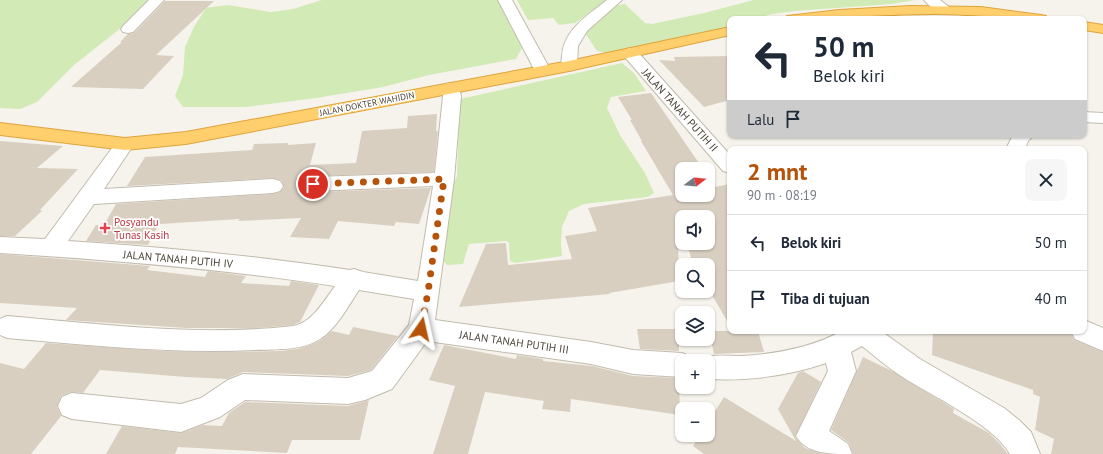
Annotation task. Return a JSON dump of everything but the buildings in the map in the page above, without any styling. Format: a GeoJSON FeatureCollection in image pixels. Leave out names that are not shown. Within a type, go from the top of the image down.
{"type":"FeatureCollection","features":[{"type":"Feature","properties":{"kind":"highway"},"geometry":{"type":"LineString","coordinates":[[816,16],[832,14],[946,10],[982,11],[1019,16]]}},
{"type":"Feature","properties":{"kind":"highway"},"geometry":{"type":"LineString","coordinates":[[1087,26],[1103,29]]}},
{"type":"Feature","properties":{"kind":"highway","name":"JALAN DOKTER WAHIDIN"},"geometry":{"type":"LineString","coordinates":[[0,129],[124,144],[222,132],[569,66],[727,32]]}},
{"type":"Feature","properties":{"kind":"street"},"geometry":{"type":"LineString","coordinates":[[128,29],[157,0]]}},
{"type":"Feature","properties":{"kind":"street"},"geometry":{"type":"LineString","coordinates":[[505,0],[543,70]]}},
{"type":"Feature","properties":{"kind":"street"},"geometry":{"type":"LineString","coordinates":[[569,66],[570,46],[581,28],[615,0]]}},
{"type":"Feature","properties":{"kind":"street"},"geometry":{"type":"LineString","coordinates":[[930,0],[946,10]]}},
{"type":"Feature","properties":{"kind":"street","name":"JALAN TANAH PUTIH II"},"geometry":{"type":"LineString","coordinates":[[630,53],[727,164]]}},
{"type":"Feature","properties":{"kind":"street"},"geometry":{"type":"LineString","coordinates":[[72,406],[181,418],[202,412],[243,387],[348,391],[365,387],[382,380],[421,329],[428,292],[444,179],[452,96],[451,88]]}},
{"type":"Feature","properties":{"kind":"street"},"geometry":{"type":"LineString","coordinates":[[1087,117],[1103,118]]}},
{"type":"Feature","properties":{"kind":"street"},"geometry":{"type":"LineString","coordinates":[[52,248],[124,144]]}},
{"type":"Feature","properties":{"kind":"street"},"geometry":{"type":"LineString","coordinates":[[313,184],[444,179]]}},
{"type":"Feature","properties":{"kind":"street"},"geometry":{"type":"LineString","coordinates":[[87,196],[273,186]]}},
{"type":"Feature","properties":{"kind":"street","name":"JALAN TANAH PUTIH IV"},"geometry":{"type":"LineString","coordinates":[[0,245],[52,248],[270,267],[354,278],[428,292]]}},
{"type":"Feature","properties":{"kind":"street"},"geometry":{"type":"LineString","coordinates":[[7,327],[179,341],[233,341],[294,336],[309,332],[322,323],[354,278]]}},
{"type":"Feature","properties":{"kind":"street","name":"JALAN TANAH PUTIH III"},"geometry":{"type":"LineString","coordinates":[[421,329],[591,353],[633,362],[675,365]]}},
{"type":"Feature","properties":{"kind":"street"},"geometry":{"type":"LineString","coordinates":[[1087,332],[1103,340]]}},
{"type":"Feature","properties":{"kind":"street"},"geometry":{"type":"LineString","coordinates":[[715,368],[778,364],[836,347],[858,334]]}},
{"type":"Feature","properties":{"kind":"street"},"geometry":{"type":"LineString","coordinates":[[867,334],[909,366],[1000,422],[1015,435],[1025,454]]}},
{"type":"Feature","properties":{"kind":"street"},"geometry":{"type":"LineString","coordinates":[[836,347],[842,371],[811,436],[837,454]]}},
{"type":"Feature","properties":{"kind":"green space"},"geometry":{"type":"Polygon","coordinates":[[[0,0],[152,0],[131,20],[74,65],[37,102],[20,109],[0,108],[0,0]]]}},
{"type":"Feature","properties":{"kind":"green space"},"geometry":{"type":"Polygon","coordinates":[[[322,0],[500,0],[523,46],[516,59],[429,75],[383,87],[316,98],[246,107],[183,107],[175,96],[183,75],[185,47],[194,27],[206,8],[228,5],[271,12],[293,9],[322,0]]]}},
{"type":"Feature","properties":{"kind":"green space"},"geometry":{"type":"Polygon","coordinates":[[[517,0],[607,0],[575,23],[559,25],[553,18],[528,20],[517,0]]]}},
{"type":"Feature","properties":{"kind":"green space"},"geometry":{"type":"Polygon","coordinates":[[[754,0],[915,0],[892,4],[795,11],[765,16],[727,16],[727,27],[641,50],[611,54],[597,51],[585,33],[602,14],[618,5],[625,4],[645,23],[652,24],[704,13],[754,0]]]}},
{"type":"Feature","properties":{"kind":"green space"},"geometry":{"type":"Polygon","coordinates":[[[622,63],[634,73],[646,91],[611,97],[607,108],[620,135],[645,173],[654,193],[648,197],[584,204],[569,211],[562,227],[562,256],[516,263],[510,261],[509,243],[506,241],[469,244],[463,264],[447,265],[443,260],[453,185],[457,176],[460,99],[622,63]]]}},
{"type":"Feature","properties":{"kind":"place","name":"Posyandu Tunas Kasih"},"geometry":{"type":"Point","coordinates":[105,228]}},
{"type":"Feature","properties":{"kind":"route"},"geometry":{"type":"LineString","coordinates":[[313,184],[444,179],[428,292],[421,329]]}}]}
